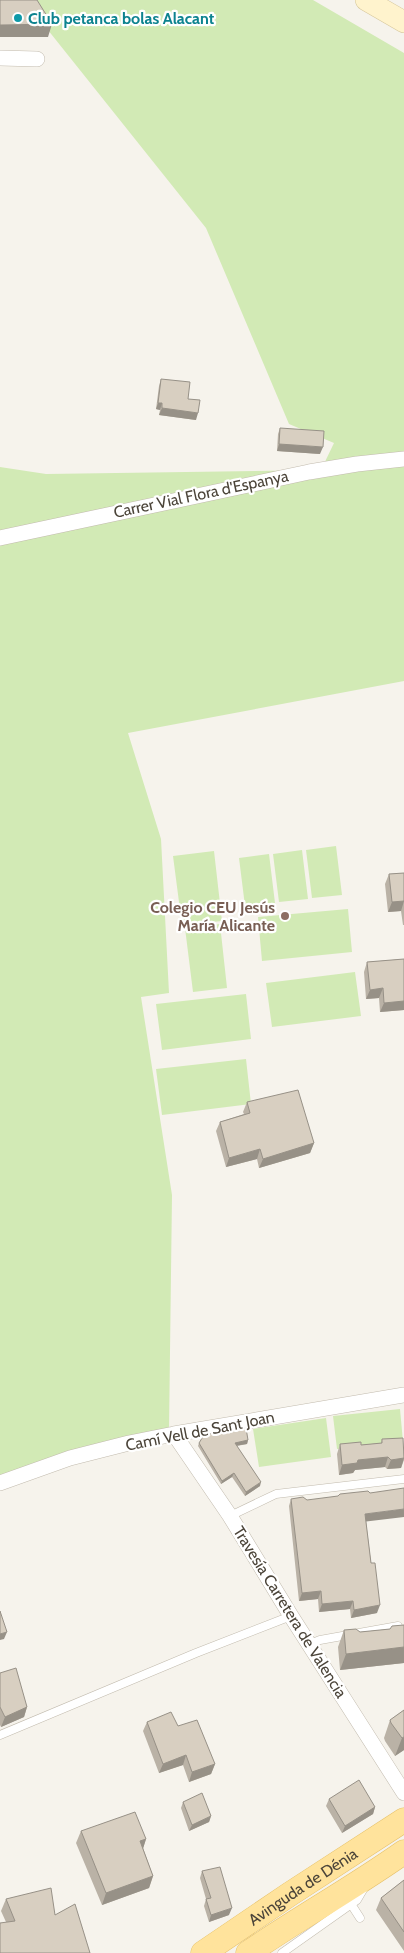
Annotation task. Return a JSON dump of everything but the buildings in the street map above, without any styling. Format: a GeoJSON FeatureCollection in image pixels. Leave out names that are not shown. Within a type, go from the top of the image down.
{"type":"FeatureCollection","features":[{"type":"Feature","properties":{"kind":"main road"},"geometry":{"type":"LineString","coordinates":[[366,0],[404,22]]}},
{"type":"Feature","properties":{"kind":"main road","name":"Avinguda de Dénia"},"geometry":{"type":"LineString","coordinates":[[204,1953],[290,1894],[404,1820]]}},
{"type":"Feature","properties":{"kind":"main road","name":"Avinguda de Dénia"},"geometry":{"type":"LineString","coordinates":[[248,1953],[289,1924],[374,1873],[404,1852]]}},
{"type":"Feature","properties":{"kind":"street"},"geometry":{"type":"LineString","coordinates":[[0,58],[37,59]]}},
{"type":"Feature","properties":{"kind":"street","name":"Carrer Vial Flora d'Espanya"},"geometry":{"type":"LineString","coordinates":[[0,538],[321,470],[404,459]]}},
{"type":"Feature","properties":{"kind":"street","name":"Camí Vell de Sant Joan"},"geometry":{"type":"LineString","coordinates":[[0,1483],[70,1458],[174,1434],[404,1396]]}},
{"type":"Feature","properties":{"kind":"street","name":"Travesía Carretera de Valencia"},"geometry":{"type":"LineString","coordinates":[[174,1434],[230,1516],[291,1616],[403,1789]]}},
{"type":"Feature","properties":{"kind":"lane"},"geometry":{"type":"LineString","coordinates":[[230,1516],[276,1494],[404,1479]]}},
{"type":"Feature","properties":{"kind":"lane"},"geometry":{"type":"LineString","coordinates":[[0,1735],[196,1653],[291,1616]]}},
{"type":"Feature","properties":{"kind":"lane"},"geometry":{"type":"LineString","coordinates":[[310,1644],[320,1640],[398,1626]]}},
{"type":"Feature","properties":{"kind":"lane","name":"Avinguda de Dénia"},"geometry":{"type":"LineString","coordinates":[[282,1953],[357,1900],[374,1873]]}},
{"type":"Feature","properties":{"kind":"lane"},"geometry":{"type":"LineString","coordinates":[[352,1904],[360,1918]]}},
{"type":"Feature","properties":{"kind":"green space"},"geometry":{"type":"Polygon","coordinates":[[[24,0],[313,0],[404,53],[404,681],[128,733],[161,839],[169,993],[141,997],[172,1195],[169,1431],[0,1478],[0,467],[46,474],[321,470],[334,443],[289,424],[206,228],[24,0]]]}},
{"type":"Feature","properties":{"kind":"green space"},"geometry":{"type":"Polygon","coordinates":[[[336,846],[342,895],[312,898],[306,850],[336,846]]]}},
{"type":"Feature","properties":{"kind":"green space"},"geometry":{"type":"Polygon","coordinates":[[[302,850],[308,899],[279,902],[273,854],[302,850]]]}},
{"type":"Feature","properties":{"kind":"green space"},"geometry":{"type":"Polygon","coordinates":[[[214,851],[222,921],[182,925],[173,856],[214,851]]]}},
{"type":"Feature","properties":{"kind":"green space"},"geometry":{"type":"Polygon","coordinates":[[[269,854],[275,903],[245,906],[239,858],[269,854]]]}},
{"type":"Feature","properties":{"kind":"green space"},"geometry":{"type":"Polygon","coordinates":[[[348,909],[352,952],[262,961],[258,917],[348,909]]]}},
{"type":"Feature","properties":{"kind":"green space"},"geometry":{"type":"Polygon","coordinates":[[[220,924],[227,988],[193,992],[185,928],[220,924]]]}},
{"type":"Feature","properties":{"kind":"green space"},"geometry":{"type":"Polygon","coordinates":[[[355,972],[361,1016],[272,1027],[266,983],[355,972]]]}},
{"type":"Feature","properties":{"kind":"green space"},"geometry":{"type":"Polygon","coordinates":[[[246,994],[251,1039],[162,1050],[156,1004],[246,994]]]}},
{"type":"Feature","properties":{"kind":"green space"},"geometry":{"type":"Polygon","coordinates":[[[246,1059],[251,1104],[162,1115],[156,1069],[246,1059]]]}},
{"type":"Feature","properties":{"kind":"green space"},"geometry":{"type":"Polygon","coordinates":[[[400,1409],[403,1442],[337,1449],[333,1416],[400,1409]]]}},
{"type":"Feature","properties":{"kind":"green space"},"geometry":{"type":"Polygon","coordinates":[[[326,1418],[331,1457],[259,1467],[253,1429],[326,1418]]]}},
{"type":"Feature","properties":{"kind":"place","name":"Club petanca bolas Alacant"},"geometry":{"type":"Point","coordinates":[18,18]}},
{"type":"Feature","properties":{"kind":"place","name":"Colegio CEU Jesús María Alicante"},"geometry":{"type":"Point","coordinates":[285,916]}}]}
